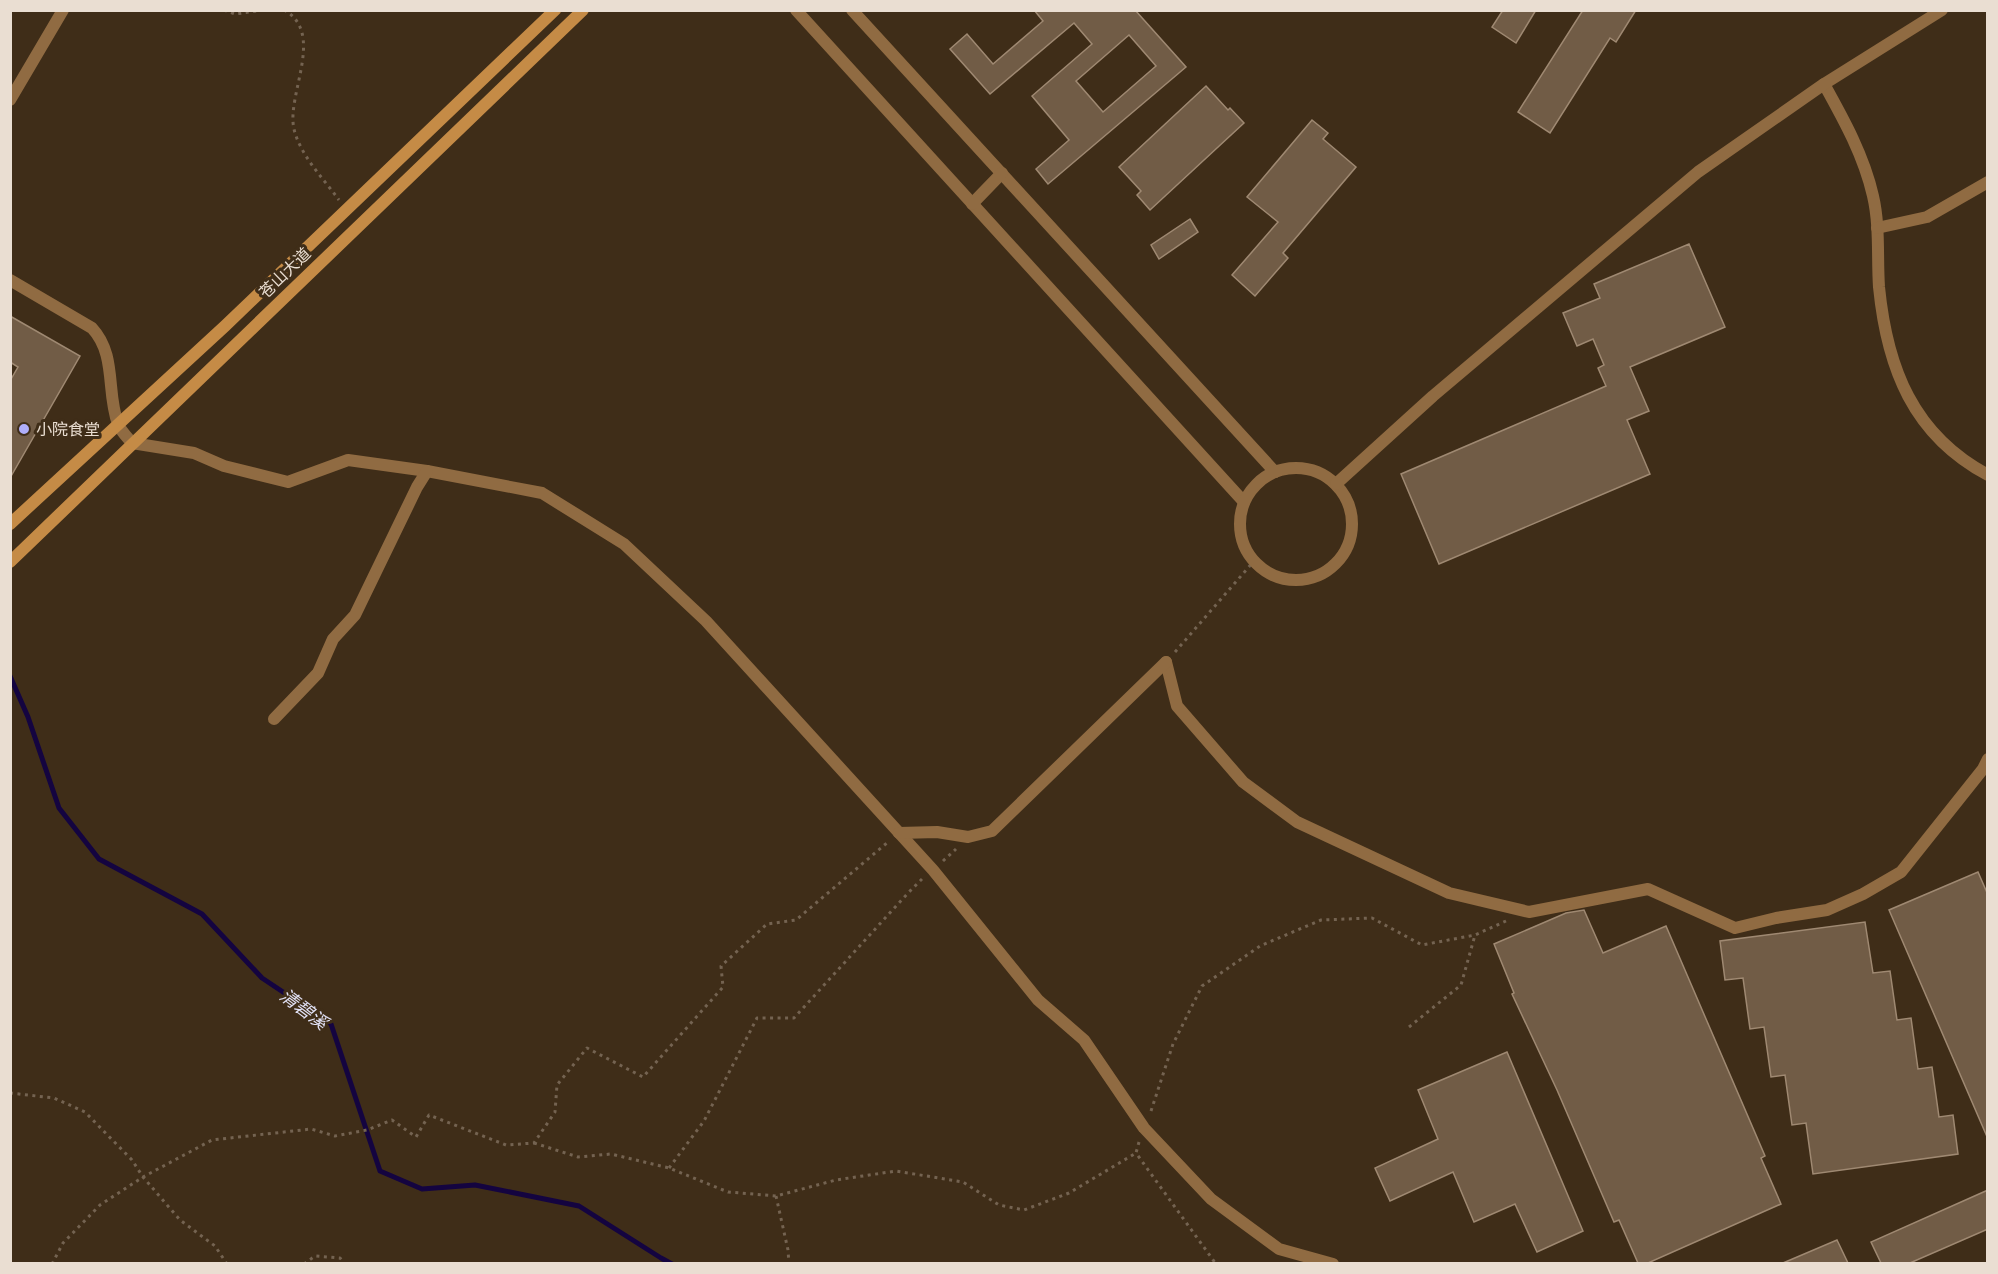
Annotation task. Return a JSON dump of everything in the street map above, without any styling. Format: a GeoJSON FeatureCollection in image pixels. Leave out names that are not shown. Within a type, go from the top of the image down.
{"type":"FeatureCollection","features":[{"type":"Feature","properties":{"kind":"main road","name":"苍山大道"},"geometry":{"type":"LineString","coordinates":[[10,524],[347,211],[555,10]]}},
{"type":"Feature","properties":{"kind":"main road","name":"苍山大道"},"geometry":{"type":"LineString","coordinates":[[10,562],[583,10]]}},
{"type":"Feature","properties":{"kind":"street"},"geometry":{"type":"LineString","coordinates":[[10,100],[63,10]]}},
{"type":"Feature","properties":{"kind":"street"},"geometry":{"type":"LineString","coordinates":[[796,10],[1244,502]]}},
{"type":"Feature","properties":{"kind":"street"},"geometry":{"type":"LineString","coordinates":[[852,10],[1275,472]]}},
{"type":"Feature","properties":{"kind":"street"},"geometry":{"type":"LineString","coordinates":[[1336,484],[1433,396],[1698,172],[1824,84],[1942,10]]}},
{"type":"Feature","properties":{"kind":"street"},"geometry":{"type":"LineString","coordinates":[[533,32],[544,48]]}},
{"type":"Feature","properties":{"kind":"street"},"geometry":{"type":"LineString","coordinates":[[1824,84],[1850,130],[1873,196],[1883,322],[1891,355],[1911,404],[1930,430],[1948,449],[1969,465],[1988,475]]}},
{"type":"Feature","properties":{"kind":"street"},"geometry":{"type":"LineString","coordinates":[[972,204],[1002,173]]}},
{"type":"Feature","properties":{"kind":"street"},"geometry":{"type":"LineString","coordinates":[[1877,228],[1927,217],[1988,182]]}},
{"type":"Feature","properties":{"kind":"street"},"geometry":{"type":"LineString","coordinates":[[10,280],[92,328],[101,338],[108,361],[118,425],[132,443],[194,453],[224,466],[288,482],[348,460],[428,471],[542,493],[624,544],[706,621],[933,870],[1038,1000],[1084,1040],[1144,1128],[1211,1199],[1279,1249],[1333,1263]]}},
{"type":"Feature","properties":{"kind":"street"},"geometry":{"type":"LineString","coordinates":[[1296,467],[1318,472],[1336,484],[1349,504],[1352,527],[1346,550],[1331,568],[1311,578],[1290,580],[1270,574],[1254,561],[1243,543],[1240,522],[1244,502],[1256,484],[1275,472],[1296,467]]}},
{"type":"Feature","properties":{"kind":"street"},"geometry":{"type":"LineString","coordinates":[[274,719],[318,673],[333,639],[355,615],[417,487],[428,471]]}},
{"type":"Feature","properties":{"kind":"street"},"geometry":{"type":"LineString","coordinates":[[899,833],[937,832],[968,837],[992,831],[1166,662]]}},
{"type":"Feature","properties":{"kind":"street"},"geometry":{"type":"LineString","coordinates":[[1166,662],[1177,706],[1243,782],[1297,822],[1449,893],[1529,912],[1648,889],[1735,928],[1776,918],[1827,910],[1863,894],[1901,872],[1983,769],[1988,759]]}},
{"type":"Feature","properties":{"kind":"path"},"geometry":{"type":"LineString","coordinates":[[224,10],[235,14],[264,10]]}},
{"type":"Feature","properties":{"kind":"path"},"geometry":{"type":"LineString","coordinates":[[284,10],[296,22],[303,42],[304,54],[293,127],[298,142],[347,211]]}},
{"type":"Feature","properties":{"kind":"path"},"geometry":{"type":"LineString","coordinates":[[1166,662],[1254,561]]}},
{"type":"Feature","properties":{"kind":"path"},"geometry":{"type":"LineString","coordinates":[[534,1143],[555,1112],[557,1085],[587,1048],[643,1077],[723,987],[722,966],[767,924],[796,920],[899,833]]}},
{"type":"Feature","properties":{"kind":"path"},"geometry":{"type":"LineString","coordinates":[[669,1168],[704,1122],[757,1018],[794,1018],[908,893],[968,837]]}},
{"type":"Feature","properties":{"kind":"path"},"geometry":{"type":"LineString","coordinates":[[52,1263],[63,1243],[100,1204],[143,1177],[212,1140],[311,1129],[335,1136],[367,1130],[392,1120],[416,1137],[429,1115],[506,1145],[534,1143],[578,1157],[611,1154],[669,1168],[728,1192],[776,1196],[836,1180],[896,1170],[963,1182],[999,1205],[1024,1210],[1069,1192],[1136,1153],[1173,1044],[1202,986],[1260,946],[1321,920],[1372,918],[1422,945],[1475,935],[1529,912]]}},
{"type":"Feature","properties":{"kind":"path"},"geometry":{"type":"LineString","coordinates":[[1409,1027],[1461,985],[1475,935]]}},
{"type":"Feature","properties":{"kind":"path"},"geometry":{"type":"LineString","coordinates":[[10,1093],[54,1098],[86,1112],[132,1160],[143,1177],[180,1220],[215,1246],[227,1263]]}},
{"type":"Feature","properties":{"kind":"path"},"geometry":{"type":"LineString","coordinates":[[1136,1153],[1216,1263]]}},
{"type":"Feature","properties":{"kind":"path"},"geometry":{"type":"LineString","coordinates":[[776,1196],[789,1263]]}},
{"type":"Feature","properties":{"kind":"path"},"geometry":{"type":"LineString","coordinates":[[304,1263],[315,1256],[340,1258],[345,1263]]}},
{"type":"Feature","properties":{"kind":"building"},"geometry":{"type":"Polygon","coordinates":[[[1034,10],[1135,10],[1186,67],[1048,184],[1036,169],[1069,140],[1032,96],[1092,44],[1074,23],[990,94],[950,49],[967,34],[993,64],[1043,21],[1034,10]],[[1129,35],[1076,81],[1103,112],[1156,66],[1129,35]]]}},
{"type":"Feature","properties":{"kind":"building"},"geometry":{"type":"Polygon","coordinates":[[[1503,10],[1536,10],[1516,43],[1492,27],[1503,10]]]}},
{"type":"Feature","properties":{"kind":"building"},"geometry":{"type":"Polygon","coordinates":[[[1583,10],[1636,10],[1616,42],[1610,38],[1550,133],[1518,112],[1583,10]]]}},
{"type":"Feature","properties":{"kind":"building"},"geometry":{"type":"Polygon","coordinates":[[[1206,86],[1228,110],[1230,108],[1244,123],[1150,210],[1137,195],[1141,191],[1119,167],[1206,86]]]}},
{"type":"Feature","properties":{"kind":"building"},"geometry":{"type":"Polygon","coordinates":[[[1312,120],[1328,133],[1323,139],[1356,167],[1283,253],[1288,258],[1255,296],[1232,275],[1278,222],[1247,197],[1312,120]]]}},
{"type":"Feature","properties":{"kind":"building"},"geometry":{"type":"Polygon","coordinates":[[[1190,219],[1198,232],[1159,259],[1151,245],[1190,219]]]}},
{"type":"Feature","properties":{"kind":"building"},"geometry":{"type":"Polygon","coordinates":[[[1689,244],[1725,327],[1630,367],[1649,411],[1627,420],[1650,474],[1439,564],[1401,474],[1606,386],[1598,368],[1604,365],[1593,339],[1577,346],[1563,313],[1600,298],[1594,284],[1689,244]]]}},
{"type":"Feature","properties":{"kind":"building","name":"小院食堂"},"geometry":{"type":"Polygon","coordinates":[[[10,316],[80,356],[10,478],[10,381],[18,367],[10,362],[10,316]]]}},
{"type":"Feature","properties":{"kind":"building"},"geometry":{"type":"Polygon","coordinates":[[[1978,872],[1988,895],[1988,1139],[1889,910],[1978,872]]]}},
{"type":"Feature","properties":{"kind":"building"},"geometry":{"type":"Polygon","coordinates":[[[1584,910],[1603,953],[1666,926],[1765,1156],[1761,1158],[1781,1204],[1648,1263],[1638,1263],[1619,1220],[1614,1222],[1557,1090],[1512,994],[1514,993],[1494,944],[1566,913],[1584,910]]]}},
{"type":"Feature","properties":{"kind":"building"},"geometry":{"type":"Polygon","coordinates":[[[1865,922],[1873,973],[1890,971],[1897,1020],[1911,1018],[1918,1069],[1932,1067],[1939,1117],[1953,1115],[1958,1154],[1813,1174],[1806,1123],[1792,1125],[1785,1075],[1771,1077],[1764,1027],[1750,1029],[1743,978],[1725,980],[1720,941],[1865,922]]]}},
{"type":"Feature","properties":{"kind":"building"},"geometry":{"type":"Polygon","coordinates":[[[1507,1052],[1583,1231],[1537,1252],[1515,1204],[1474,1222],[1453,1172],[1390,1201],[1375,1168],[1438,1139],[1418,1090],[1507,1052]]]}},
{"type":"Feature","properties":{"kind":"building"},"geometry":{"type":"Polygon","coordinates":[[[1988,1190],[1988,1229],[1910,1263],[1881,1263],[1871,1242],[1988,1190]]]}},
{"type":"Feature","properties":{"kind":"building"},"geometry":{"type":"Polygon","coordinates":[[[1837,1240],[1848,1263],[1783,1263],[1837,1240]]]}},
{"type":"Feature","properties":{"kind":"waterway","name":"清碧溪"},"geometry":{"type":"LineString","coordinates":[[10,676],[28,717],[59,808],[99,859],[202,914],[262,978],[331,1024],[380,1171],[422,1189],[475,1185],[579,1206],[672,1264]]}},
{"type":"Feature","properties":{"kind":"place","name":"小院食堂"},"geometry":{"type":"Point","coordinates":[24,429]}}]}
